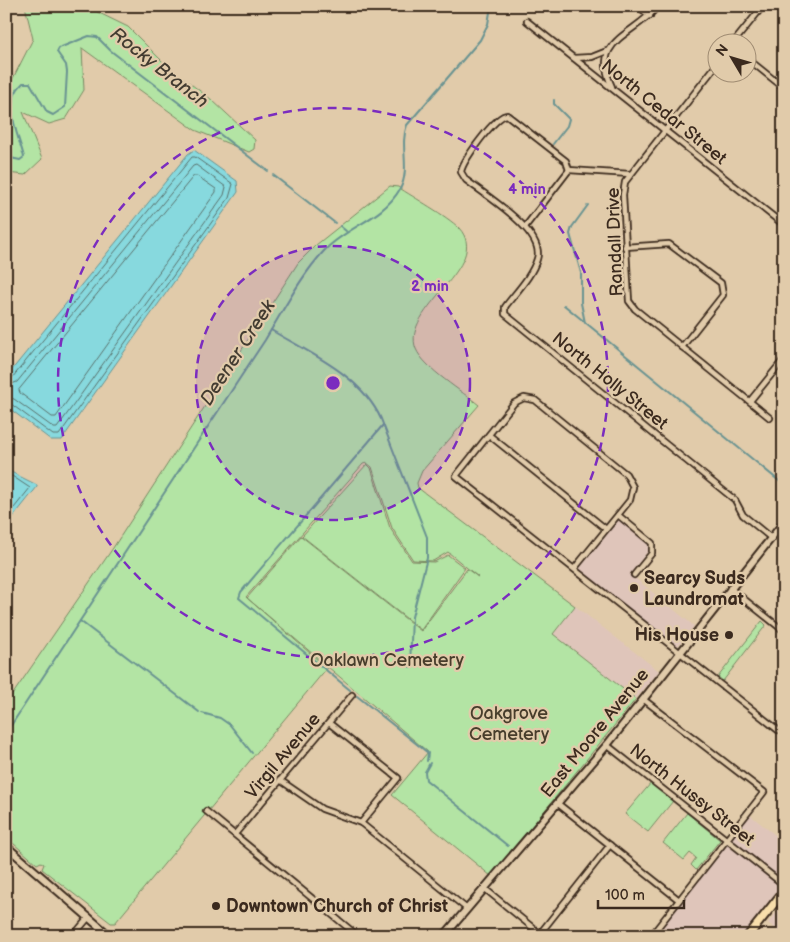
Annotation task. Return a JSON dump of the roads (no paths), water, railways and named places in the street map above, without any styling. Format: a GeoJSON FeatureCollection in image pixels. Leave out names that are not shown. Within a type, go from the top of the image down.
{"type":"FeatureCollection","features":[{"type":"Feature","properties":{"kind":"main road"},"geometry":{"type":"LineString","coordinates":[[748,936],[784,891]]}},
{"type":"Feature","properties":{"kind":"street"},"geometry":{"type":"LineString","coordinates":[[638,6],[650,16]]}},
{"type":"Feature","properties":{"kind":"street"},"geometry":{"type":"LineString","coordinates":[[574,58],[592,57],[607,51],[619,38],[650,16],[658,6]]}},
{"type":"Feature","properties":{"kind":"street"},"geometry":{"type":"LineString","coordinates":[[742,32],[763,6]]}},
{"type":"Feature","properties":{"kind":"street","name":"North Cedar Street"},"geometry":{"type":"LineString","coordinates":[[527,21],[784,225]]}},
{"type":"Feature","properties":{"kind":"street"},"geometry":{"type":"LineString","coordinates":[[607,51],[605,67],[612,89]]}},
{"type":"Feature","properties":{"kind":"street"},"geometry":{"type":"LineString","coordinates":[[758,66],[784,88]]}},
{"type":"Feature","properties":{"kind":"street","name":"Randall Drive"},"geometry":{"type":"LineString","coordinates":[[708,75],[630,174],[623,188],[629,301],[635,309],[770,418]]}},
{"type":"Feature","properties":{"kind":"street"},"geometry":{"type":"LineString","coordinates":[[503,115],[512,117],[566,161],[569,170],[525,227],[466,180],[461,172],[463,164],[494,122],[503,115]]}},
{"type":"Feature","properties":{"kind":"street"},"geometry":{"type":"LineString","coordinates":[[569,170],[630,174]]}},
{"type":"Feature","properties":{"kind":"street","name":"North Holly Street"},"geometry":{"type":"LineString","coordinates":[[525,227],[537,244],[538,256],[534,268],[505,306],[505,314],[735,500],[743,515],[771,538]]}},
{"type":"Feature","properties":{"kind":"street"},"geometry":{"type":"LineString","coordinates":[[625,247],[669,244],[721,283],[722,295],[682,347]]}},
{"type":"Feature","properties":{"kind":"street"},"geometry":{"type":"LineString","coordinates":[[750,402],[784,359]]}},
{"type":"Feature","properties":{"kind":"street"},"geometry":{"type":"LineString","coordinates":[[574,569],[618,514],[632,494],[633,486],[626,474],[535,400],[524,398],[514,403],[456,476],[778,730]]}},
{"type":"Feature","properties":{"kind":"street"},"geometry":{"type":"LineString","coordinates":[[489,434],[606,529]]}},
{"type":"Feature","properties":{"kind":"street"},"geometry":{"type":"LineString","coordinates":[[618,514],[652,543],[652,553],[634,576]]}},
{"type":"Feature","properties":{"kind":"street","name":"East Moore Avenue"},"geometry":{"type":"LineString","coordinates":[[444,936],[643,699],[784,522]]}},
{"type":"Feature","properties":{"kind":"street"},"geometry":{"type":"LineString","coordinates":[[730,588],[784,631]]}},
{"type":"Feature","properties":{"kind":"street","name":"Virgil Avenue"},"geometry":{"type":"LineString","coordinates":[[235,834],[352,695]]}},
{"type":"Feature","properties":{"kind":"street"},"geometry":{"type":"LineString","coordinates":[[643,699],[764,792],[650,936]]}},
{"type":"Feature","properties":{"kind":"street"},"geometry":{"type":"LineString","coordinates":[[329,723],[398,778],[361,824]]}},
{"type":"Feature","properties":{"kind":"street","name":"North Hussy Street"},"geometry":{"type":"LineString","coordinates":[[606,744],[784,885]]}},
{"type":"Feature","properties":{"kind":"street"},"geometry":{"type":"LineString","coordinates":[[280,780],[322,809],[361,824],[466,909]]}},
{"type":"Feature","properties":{"kind":"street"},"geometry":{"type":"LineString","coordinates":[[557,803],[679,900]]}},
{"type":"Feature","properties":{"kind":"street"},"geometry":{"type":"LineString","coordinates":[[206,811],[358,936]]}},
{"type":"Feature","properties":{"kind":"street"},"geometry":{"type":"LineString","coordinates":[[484,888],[540,935],[610,845]]}},
{"type":"Feature","properties":{"kind":"street"},"geometry":{"type":"LineString","coordinates":[[6,846],[110,936]]}},
{"type":"Feature","properties":{"kind":"street"},"geometry":{"type":"LineString","coordinates":[[73,936],[88,917]]}},
{"type":"Feature","properties":{"kind":"water"},"geometry":{"type":"Polygon","coordinates":[[[194,150],[237,181],[238,192],[62,440],[51,440],[6,406],[6,377],[188,154],[194,150]]]}},
{"type":"Feature","properties":{"kind":"water"},"geometry":{"type":"Polygon","coordinates":[[[9,471],[37,485],[37,487],[6,526],[6,472],[9,471]]]}},
{"type":"Feature","properties":{"kind":"waterway","name":"Deener Creek"},"geometry":{"type":"LineString","coordinates":[[6,733],[265,340],[307,272],[324,251],[343,235],[384,208],[400,189],[405,174],[404,141],[407,125],[480,40],[488,24],[491,6]]}},
{"type":"Feature","properties":{"kind":"waterway","name":"Rocky Branch"},"geometry":{"type":"LineString","coordinates":[[6,157],[20,160],[24,157],[13,119],[12,109],[16,91],[23,83],[30,83],[47,112],[53,115],[65,107],[66,65],[57,52],[59,48],[89,36],[97,37],[111,51],[268,171]]}},
{"type":"Feature","properties":{"kind":"waterway"},"geometry":{"type":"LineString","coordinates":[[553,144],[567,126],[569,119],[554,104],[554,100]]}},
{"type":"Feature","properties":{"kind":"waterway","name":"Rocky Branch"},"geometry":{"type":"LineString","coordinates":[[273,175],[335,223]]}},
{"type":"Feature","properties":{"kind":"waterway"},"geometry":{"type":"LineString","coordinates":[[585,323],[581,303],[581,273],[570,234],[572,227],[588,205]]}},
{"type":"Feature","properties":{"kind":"waterway","name":"Rocky Branch"},"geometry":{"type":"LineString","coordinates":[[340,226],[346,231]]}},
{"type":"Feature","properties":{"kind":"waterway"},"geometry":{"type":"LineString","coordinates":[[564,305],[784,485]]}},
{"type":"Feature","properties":{"kind":"waterway"},"geometry":{"type":"LineString","coordinates":[[271,330],[318,357],[348,378],[361,390],[381,419],[427,537],[427,558],[412,617],[410,667]]}},
{"type":"Feature","properties":{"kind":"waterway"},"geometry":{"type":"LineString","coordinates":[[350,690],[239,598],[241,592],[383,425]]}},
{"type":"Feature","properties":{"kind":"waterway"},"geometry":{"type":"LineString","coordinates":[[80,621],[199,712]]}},
{"type":"Feature","properties":{"kind":"waterway"},"geometry":{"type":"LineString","coordinates":[[357,696],[428,753],[427,761]]}},
{"type":"Feature","properties":{"kind":"waterway"},"geometry":{"type":"LineString","coordinates":[[202,713],[220,718],[230,725],[252,753]]}},
{"type":"Feature","properties":{"kind":"waterway"},"geometry":{"type":"LineString","coordinates":[[430,763],[425,772],[426,780],[508,846]]}},
{"type":"Feature","properties":{"kind":"place","name":"Searcy Suds Laundromat"},"geometry":{"type":"Point","coordinates":[634,588]}},
{"type":"Feature","properties":{"kind":"place","name":"His House"},"geometry":{"type":"Point","coordinates":[729,635]}},
{"type":"Feature","properties":{"kind":"place","name":"Downtown Church of Christ"},"geometry":{"type":"Point","coordinates":[216,906]}},
{"type":"Feature","properties":{"kind":"park label","name":"Oaklawn Cemetery"},"geometry":{"type":"Point","coordinates":[387,660]}},
{"type":"Feature","properties":{"kind":"park label","name":"Oakgrove Cemetery"},"geometry":{"type":"Point","coordinates":[509,723]}}]}
